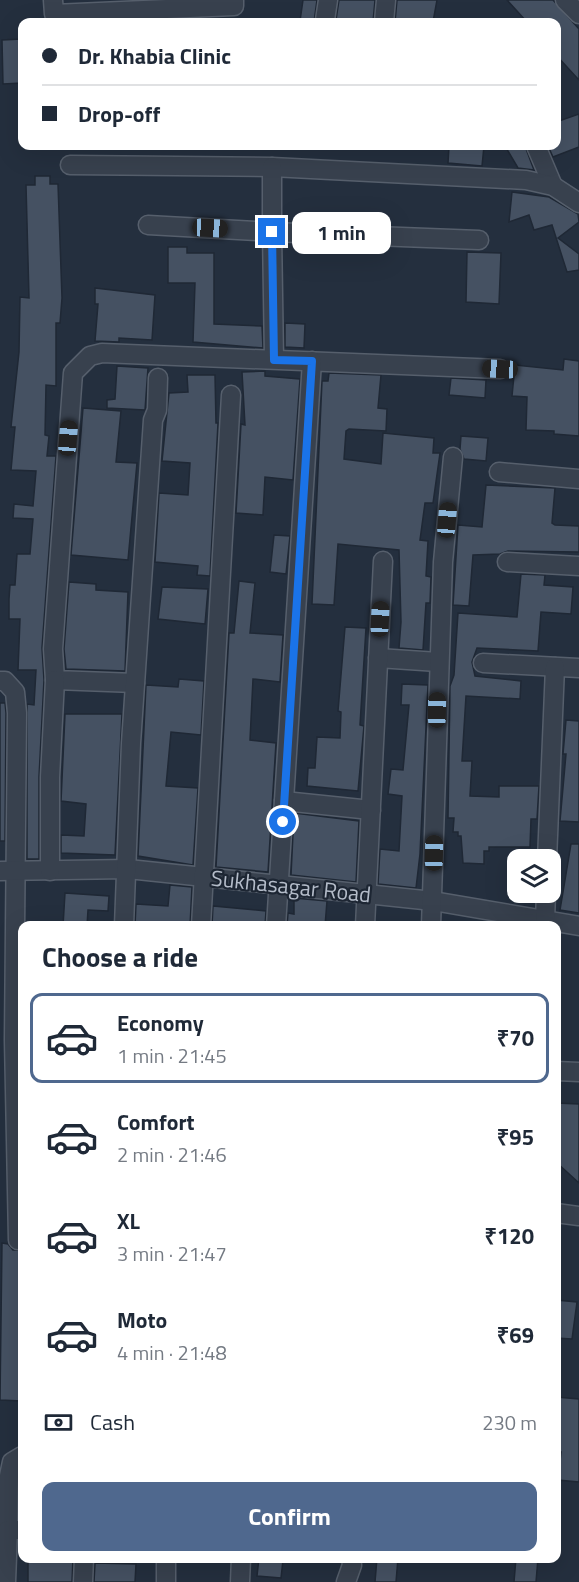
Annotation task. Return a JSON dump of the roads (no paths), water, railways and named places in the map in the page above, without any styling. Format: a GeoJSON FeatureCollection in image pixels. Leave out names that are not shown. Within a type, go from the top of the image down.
{"type":"FeatureCollection","features":[{"type":"Feature","properties":{"kind":"street"},"geometry":{"type":"LineString","coordinates":[[53,0],[54,14],[234,6],[234,0]]}},
{"type":"Feature","properties":{"kind":"street"},"geometry":{"type":"LineString","coordinates":[[325,18],[328,0]]}},
{"type":"Feature","properties":{"kind":"street"},"geometry":{"type":"LineString","coordinates":[[384,18],[386,0]]}},
{"type":"Feature","properties":{"kind":"street"},"geometry":{"type":"LineString","coordinates":[[565,0],[579,14]]}},
{"type":"Feature","properties":{"kind":"street"},"geometry":{"type":"LineString","coordinates":[[538,150],[553,186]]}},
{"type":"Feature","properties":{"kind":"street"},"geometry":{"type":"LineString","coordinates":[[70,165],[272,168],[526,180],[553,186],[579,203]]}},
{"type":"Feature","properties":{"kind":"street"},"geometry":{"type":"LineString","coordinates":[[272,168],[274,360]]}},
{"type":"Feature","properties":{"kind":"street"},"geometry":{"type":"LineString","coordinates":[[148,225],[479,240]]}},
{"type":"Feature","properties":{"kind":"street"},"geometry":{"type":"LineString","coordinates":[[50,871],[50,777],[55,680],[53,648],[73,373],[90,356],[102,353],[500,369]]}},
{"type":"Feature","properties":{"kind":"street"},"geometry":{"type":"LineString","coordinates":[[276,921],[312,361]]}},
{"type":"Feature","properties":{"kind":"street"},"geometry":{"type":"LineString","coordinates":[[124,921],[135,683],[153,420],[157,410],[158,378]]}},
{"type":"Feature","properties":{"kind":"street"},"geometry":{"type":"LineString","coordinates":[[201,921],[231,395]]}},
{"type":"Feature","properties":{"kind":"street"},"geometry":{"type":"LineString","coordinates":[[431,921],[438,662],[443,562],[453,457]]}},
{"type":"Feature","properties":{"kind":"street"},"geometry":{"type":"LineString","coordinates":[[499,472],[579,479]]}},
{"type":"Feature","properties":{"kind":"street"},"geometry":{"type":"LineString","coordinates":[[365,921],[383,561]]}},
{"type":"Feature","properties":{"kind":"street"},"geometry":{"type":"LineString","coordinates":[[507,562],[579,566]]}},
{"type":"Feature","properties":{"kind":"street"},"geometry":{"type":"LineString","coordinates":[[378,658],[438,662]]}},
{"type":"Feature","properties":{"kind":"street"},"geometry":{"type":"LineString","coordinates":[[483,663],[579,668]]}},
{"type":"Feature","properties":{"kind":"street"},"geometry":{"type":"LineString","coordinates":[[547,849],[555,667]]}},
{"type":"Feature","properties":{"kind":"street"},"geometry":{"type":"LineString","coordinates":[[55,680],[135,683]]}},
{"type":"Feature","properties":{"kind":"street"},"geometry":{"type":"LineString","coordinates":[[0,681],[5,681],[15,692],[17,713],[8,871],[18,1240]]}},
{"type":"Feature","properties":{"kind":"street"},"geometry":{"type":"LineString","coordinates":[[284,801],[371,810]]}},
{"type":"Feature","properties":{"kind":"street","name":"Sukhasagar Road"},"geometry":{"type":"LineString","coordinates":[[8,871],[128,869],[433,901],[545,921]]}},
{"type":"Feature","properties":{"kind":"street"},"geometry":{"type":"LineString","coordinates":[[545,921],[546,903]]}},
{"type":"Feature","properties":{"kind":"street","name":"Sukhasagar Road"},"geometry":{"type":"LineString","coordinates":[[561,923],[579,926]]}},
{"type":"Feature","properties":{"kind":"street"},"geometry":{"type":"LineString","coordinates":[[561,1071],[579,1072]]}},
{"type":"Feature","properties":{"kind":"street"},"geometry":{"type":"LineString","coordinates":[[561,1214],[579,1216]]}},
{"type":"Feature","properties":{"kind":"street"},"geometry":{"type":"LineString","coordinates":[[6,1582],[15,1530],[9,1476],[12,1462],[18,1458]]}},
{"type":"Feature","properties":{"kind":"street"},"geometry":{"type":"LineString","coordinates":[[83,1582],[84,1563]]}},
{"type":"Feature","properties":{"kind":"street"},"geometry":{"type":"LineString","coordinates":[[166,1563],[166,1582]]}},
{"type":"Feature","properties":{"kind":"street"},"geometry":{"type":"LineString","coordinates":[[240,1582],[241,1563]]}},
{"type":"Feature","properties":{"kind":"street"},"geometry":{"type":"LineString","coordinates":[[346,1582],[352,1563]]}}]}
